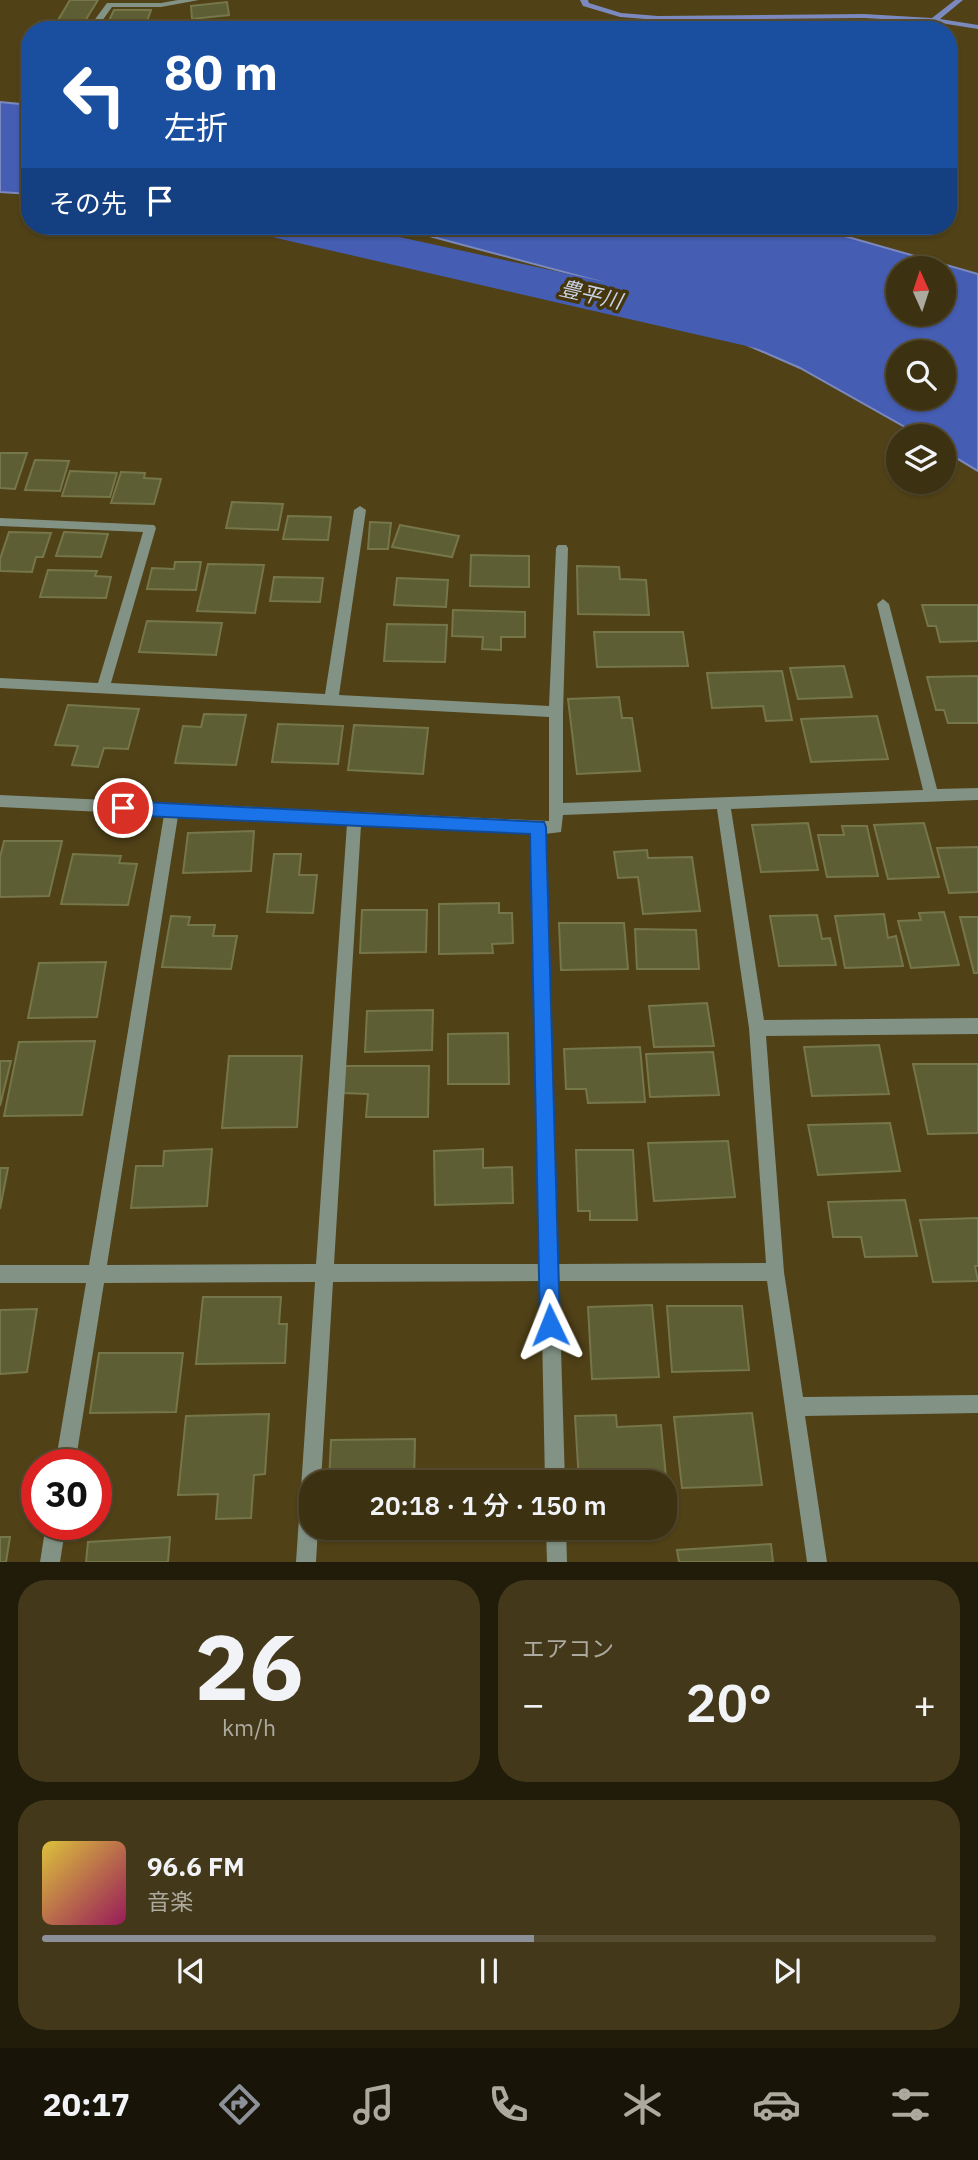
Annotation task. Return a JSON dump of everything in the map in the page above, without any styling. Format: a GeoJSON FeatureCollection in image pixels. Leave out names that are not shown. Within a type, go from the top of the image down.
{"type":"FeatureCollection","features":[{"type":"Feature","properties":{"kind":"street"},"geometry":{"type":"LineString","coordinates":[[98,21],[110,5],[161,5],[195,0]]}},
{"type":"Feature","properties":{"kind":"street"},"geometry":{"type":"LineString","coordinates":[[331,702],[360,510]]}},
{"type":"Feature","properties":{"kind":"street"},"geometry":{"type":"LineString","coordinates":[[0,522],[150,528],[103,688]]}},
{"type":"Feature","properties":{"kind":"street"},"geometry":{"type":"LineString","coordinates":[[0,800],[172,811],[556,828],[556,712],[562,548]]}},
{"type":"Feature","properties":{"kind":"street"},"geometry":{"type":"LineString","coordinates":[[883,604],[930,794]]}},
{"type":"Feature","properties":{"kind":"street"},"geometry":{"type":"LineString","coordinates":[[0,683],[556,712]]}},
{"type":"Feature","properties":{"kind":"street"},"geometry":{"type":"LineString","coordinates":[[556,809],[978,794]]}},
{"type":"Feature","properties":{"kind":"street"},"geometry":{"type":"LineString","coordinates":[[723,802],[757,1028],[775,1272],[817,1562]]}},
{"type":"Feature","properties":{"kind":"street"},"geometry":{"type":"LineString","coordinates":[[67,1449],[172,811]]}},
{"type":"Feature","properties":{"kind":"street"},"geometry":{"type":"LineString","coordinates":[[306,1562],[354,820]]}},
{"type":"Feature","properties":{"kind":"street"},"geometry":{"type":"LineString","coordinates":[[538,827],[555,1470]]}},
{"type":"Feature","properties":{"kind":"street"},"geometry":{"type":"LineString","coordinates":[[757,1028],[978,1026]]}},
{"type":"Feature","properties":{"kind":"street"},"geometry":{"type":"LineString","coordinates":[[0,1274],[775,1272]]}},
{"type":"Feature","properties":{"kind":"street"},"geometry":{"type":"LineString","coordinates":[[793,1407],[978,1404]]}},
{"type":"Feature","properties":{"kind":"street"},"geometry":{"type":"LineString","coordinates":[[50,1562],[53,1540]]}},
{"type":"Feature","properties":{"kind":"street"},"geometry":{"type":"LineString","coordinates":[[556,1540],[557,1562]]}},
{"type":"Feature","properties":{"kind":"water"},"geometry":{"type":"Polygon","coordinates":[[[0,102],[21,104],[21,193],[0,192],[0,102]]]}},
{"type":"Feature","properties":{"kind":"water"},"geometry":{"type":"Polygon","coordinates":[[[426,235],[841,235],[915,256],[886,256],[886,326],[956,326],[956,268],[978,274],[978,471],[956,458],[956,424],[900,424],[800,368],[605,283],[426,235]]]}},
{"type":"Feature","properties":{"kind":"building"},"geometry":{"type":"Polygon","coordinates":[[[70,0],[98,0],[85,21],[58,20],[70,0]]]}},
{"type":"Feature","properties":{"kind":"building"},"geometry":{"type":"Polygon","coordinates":[[[227,2],[229,15],[192,19],[191,6],[227,2]]]}},
{"type":"Feature","properties":{"kind":"building"},"geometry":{"type":"Polygon","coordinates":[[[114,10],[151,10],[147,21],[109,21],[114,10]]]}},
{"type":"Feature","properties":{"kind":"building"},"geometry":{"type":"Polygon","coordinates":[[[0,453],[27,453],[15,489],[0,488],[0,453]]]}},
{"type":"Feature","properties":{"kind":"building"},"geometry":{"type":"Polygon","coordinates":[[[35,460],[69,461],[60,491],[25,490],[35,460]]]}},
{"type":"Feature","properties":{"kind":"building"},"geometry":{"type":"Polygon","coordinates":[[[70,471],[117,473],[110,497],[62,496],[70,471]]]}},
{"type":"Feature","properties":{"kind":"building"},"geometry":{"type":"Polygon","coordinates":[[[121,472],[145,473],[144,478],[161,479],[154,504],[111,503],[121,472]]]}},
{"type":"Feature","properties":{"kind":"building"},"geometry":{"type":"Polygon","coordinates":[[[232,502],[283,504],[278,530],[226,528],[232,502]]]}},
{"type":"Feature","properties":{"kind":"building"},"geometry":{"type":"Polygon","coordinates":[[[288,516],[331,517],[328,540],[283,539],[288,516]]]}},
{"type":"Feature","properties":{"kind":"building"},"geometry":{"type":"Polygon","coordinates":[[[370,522],[391,523],[388,549],[368,549],[370,522]]]}},
{"type":"Feature","properties":{"kind":"building"},"geometry":{"type":"Polygon","coordinates":[[[400,525],[459,536],[452,557],[392,547],[400,525]]]}},
{"type":"Feature","properties":{"kind":"building"},"geometry":{"type":"Polygon","coordinates":[[[9,532],[51,533],[43,557],[36,557],[32,572],[0,571],[0,559],[9,532]]]}},
{"type":"Feature","properties":{"kind":"building"},"geometry":{"type":"Polygon","coordinates":[[[64,532],[108,534],[101,557],[56,556],[64,532]]]}},
{"type":"Feature","properties":{"kind":"building"},"geometry":{"type":"Polygon","coordinates":[[[471,555],[529,556],[529,587],[470,586],[471,555]]]}},
{"type":"Feature","properties":{"kind":"building"},"geometry":{"type":"Polygon","coordinates":[[[175,562],[201,562],[196,590],[147,589],[152,568],[174,569],[175,562]]]}},
{"type":"Feature","properties":{"kind":"building"},"geometry":{"type":"Polygon","coordinates":[[[208,564],[264,565],[255,613],[197,611],[208,564]]]}},
{"type":"Feature","properties":{"kind":"building"},"geometry":{"type":"Polygon","coordinates":[[[577,566],[619,567],[620,579],[646,580],[649,615],[578,614],[577,566]]]}},
{"type":"Feature","properties":{"kind":"building"},"geometry":{"type":"Polygon","coordinates":[[[48,570],[97,571],[95,576],[111,577],[106,598],[40,597],[48,570]]]}},
{"type":"Feature","properties":{"kind":"building"},"geometry":{"type":"Polygon","coordinates":[[[274,577],[323,578],[320,602],[270,601],[274,577]]]}},
{"type":"Feature","properties":{"kind":"building"},"geometry":{"type":"Polygon","coordinates":[[[397,578],[448,580],[446,607],[394,605],[397,578]]]}},
{"type":"Feature","properties":{"kind":"building"},"geometry":{"type":"Polygon","coordinates":[[[922,605],[978,605],[978,641],[940,642],[936,626],[928,626],[922,605]]]}},
{"type":"Feature","properties":{"kind":"building"},"geometry":{"type":"Polygon","coordinates":[[[453,610],[525,612],[525,637],[501,637],[501,650],[482,649],[483,637],[452,636],[453,610]]]}},
{"type":"Feature","properties":{"kind":"building"},"geometry":{"type":"Polygon","coordinates":[[[147,621],[222,623],[216,655],[139,652],[147,621]]]}},
{"type":"Feature","properties":{"kind":"building"},"geometry":{"type":"Polygon","coordinates":[[[387,624],[447,625],[445,662],[384,661],[387,624]]]}},
{"type":"Feature","properties":{"kind":"building"},"geometry":{"type":"Polygon","coordinates":[[[594,632],[683,632],[688,666],[597,667],[594,632]]]}},
{"type":"Feature","properties":{"kind":"building"},"geometry":{"type":"Polygon","coordinates":[[[844,666],[852,697],[798,699],[790,668],[844,666]]]}},
{"type":"Feature","properties":{"kind":"building"},"geometry":{"type":"Polygon","coordinates":[[[782,671],[792,720],[766,721],[763,706],[712,708],[707,673],[782,671]]]}},
{"type":"Feature","properties":{"kind":"building"},"geometry":{"type":"Polygon","coordinates":[[[978,676],[978,723],[948,723],[944,710],[936,710],[927,677],[978,676]]]}},
{"type":"Feature","properties":{"kind":"building"},"geometry":{"type":"Polygon","coordinates":[[[619,697],[622,718],[632,718],[640,771],[577,774],[568,699],[619,697]]]}},
{"type":"Feature","properties":{"kind":"building"},"geometry":{"type":"Polygon","coordinates":[[[68,705],[139,709],[128,749],[104,748],[98,767],[72,765],[78,746],[55,745],[68,705]]]}},
{"type":"Feature","properties":{"kind":"building"},"geometry":{"type":"Polygon","coordinates":[[[204,714],[246,715],[236,765],[175,763],[183,726],[201,727],[204,714]]]}},
{"type":"Feature","properties":{"kind":"building"},"geometry":{"type":"Polygon","coordinates":[[[877,716],[888,759],[811,762],[801,719],[877,716]]]}},
{"type":"Feature","properties":{"kind":"building"},"geometry":{"type":"Polygon","coordinates":[[[278,724],[343,726],[338,764],[272,762],[278,724]]]}},
{"type":"Feature","properties":{"kind":"building"},"geometry":{"type":"Polygon","coordinates":[[[354,725],[428,728],[423,774],[348,770],[354,725]]]}},
{"type":"Feature","properties":{"kind":"building"},"geometry":{"type":"Polygon","coordinates":[[[808,823],[818,870],[761,872],[752,825],[808,823]]]}},
{"type":"Feature","properties":{"kind":"building"},"geometry":{"type":"Polygon","coordinates":[[[924,823],[939,877],[888,879],[874,825],[924,823]]]}},
{"type":"Feature","properties":{"kind":"building"},"geometry":{"type":"Polygon","coordinates":[[[842,826],[867,826],[878,876],[827,877],[818,835],[844,835],[842,826]]]}},
{"type":"Feature","properties":{"kind":"building"},"geometry":{"type":"Polygon","coordinates":[[[254,831],[251,871],[183,873],[188,833],[254,831]]]}},
{"type":"Feature","properties":{"kind":"building"},"geometry":{"type":"Polygon","coordinates":[[[4,841],[62,841],[49,896],[0,897],[0,857],[4,841]]]}},
{"type":"Feature","properties":{"kind":"building"},"geometry":{"type":"Polygon","coordinates":[[[978,847],[978,892],[949,893],[937,848],[978,847]]]}},
{"type":"Feature","properties":{"kind":"building"},"geometry":{"type":"Polygon","coordinates":[[[647,850],[648,858],[692,857],[700,911],[643,914],[638,877],[618,878],[614,852],[647,850]]]}},
{"type":"Feature","properties":{"kind":"building"},"geometry":{"type":"Polygon","coordinates":[[[73,854],[121,856],[119,863],[137,864],[128,905],[61,904],[73,854]]]}},
{"type":"Feature","properties":{"kind":"building"},"geometry":{"type":"Polygon","coordinates":[[[274,854],[301,854],[299,875],[317,875],[313,913],[267,912],[274,854]]]}},
{"type":"Feature","properties":{"kind":"building"},"geometry":{"type":"Polygon","coordinates":[[[499,903],[499,913],[512,913],[513,943],[492,944],[493,953],[439,954],[439,904],[499,903]]]}},
{"type":"Feature","properties":{"kind":"building"},"geometry":{"type":"Polygon","coordinates":[[[362,910],[427,910],[426,952],[360,953],[362,910]]]}},
{"type":"Feature","properties":{"kind":"building"},"geometry":{"type":"Polygon","coordinates":[[[944,912],[959,965],[911,968],[898,921],[921,920],[919,913],[944,912]]]}},
{"type":"Feature","properties":{"kind":"building"},"geometry":{"type":"Polygon","coordinates":[[[884,914],[888,938],[896,936],[903,966],[845,968],[835,916],[884,914]]]}},
{"type":"Feature","properties":{"kind":"building"},"geometry":{"type":"Polygon","coordinates":[[[817,915],[822,939],[830,938],[836,965],[779,966],[770,916],[817,915]]]}},
{"type":"Feature","properties":{"kind":"building"},"geometry":{"type":"Polygon","coordinates":[[[171,916],[190,917],[188,925],[215,925],[213,936],[237,936],[231,969],[162,967],[171,916]]]}},
{"type":"Feature","properties":{"kind":"building"},"geometry":{"type":"Polygon","coordinates":[[[960,917],[978,917],[978,973],[974,973],[960,917]]]}},
{"type":"Feature","properties":{"kind":"building"},"geometry":{"type":"Polygon","coordinates":[[[559,923],[624,923],[628,969],[561,970],[559,923]]]}},
{"type":"Feature","properties":{"kind":"building"},"geometry":{"type":"Polygon","coordinates":[[[635,929],[696,930],[699,969],[637,969],[635,929]]]}},
{"type":"Feature","properties":{"kind":"building"},"geometry":{"type":"Polygon","coordinates":[[[106,962],[97,1017],[28,1018],[39,963],[106,962]]]}},
{"type":"Feature","properties":{"kind":"building"},"geometry":{"type":"Polygon","coordinates":[[[707,1003],[714,1046],[654,1047],[649,1006],[707,1003]]]}},
{"type":"Feature","properties":{"kind":"building"},"geometry":{"type":"Polygon","coordinates":[[[433,1010],[432,1050],[365,1052],[367,1011],[433,1010]]]}},
{"type":"Feature","properties":{"kind":"building"},"geometry":{"type":"Polygon","coordinates":[[[508,1033],[509,1084],[448,1084],[448,1034],[508,1033]]]}},
{"type":"Feature","properties":{"kind":"building"},"geometry":{"type":"Polygon","coordinates":[[[95,1041],[82,1115],[4,1116],[19,1042],[95,1041]]]}},
{"type":"Feature","properties":{"kind":"building"},"geometry":{"type":"Polygon","coordinates":[[[879,1045],[889,1094],[812,1096],[804,1047],[879,1045]]]}},
{"type":"Feature","properties":{"kind":"building"},"geometry":{"type":"Polygon","coordinates":[[[640,1047],[645,1102],[588,1103],[586,1089],[566,1089],[564,1049],[640,1047]]]}},
{"type":"Feature","properties":{"kind":"building"},"geometry":{"type":"Polygon","coordinates":[[[713,1052],[719,1095],[650,1097],[646,1054],[713,1052]]]}},
{"type":"Feature","properties":{"kind":"building"},"geometry":{"type":"Polygon","coordinates":[[[229,1056],[302,1056],[297,1127],[222,1128],[229,1056]]]}},
{"type":"Feature","properties":{"kind":"building"},"geometry":{"type":"Polygon","coordinates":[[[0,1061],[11,1061],[0,1106],[0,1061]]]}},
{"type":"Feature","properties":{"kind":"building"},"geometry":{"type":"Polygon","coordinates":[[[913,1064],[978,1064],[978,1133],[928,1134],[913,1064]]]}},
{"type":"Feature","properties":{"kind":"building"},"geometry":{"type":"Polygon","coordinates":[[[345,1066],[429,1066],[428,1117],[366,1117],[368,1094],[343,1093],[345,1066]]]}},
{"type":"Feature","properties":{"kind":"building"},"geometry":{"type":"Polygon","coordinates":[[[890,1123],[900,1171],[818,1175],[808,1125],[890,1123]]]}},
{"type":"Feature","properties":{"kind":"building"},"geometry":{"type":"Polygon","coordinates":[[[728,1141],[735,1197],[654,1201],[648,1143],[728,1141]]]}},
{"type":"Feature","properties":{"kind":"building"},"geometry":{"type":"Polygon","coordinates":[[[212,1149],[207,1206],[131,1208],[136,1166],[163,1166],[164,1151],[212,1149]]]}},
{"type":"Feature","properties":{"kind":"building"},"geometry":{"type":"Polygon","coordinates":[[[483,1149],[483,1168],[512,1167],[513,1203],[435,1205],[434,1151],[483,1149]]]}},
{"type":"Feature","properties":{"kind":"building"},"geometry":{"type":"Polygon","coordinates":[[[576,1150],[633,1150],[637,1220],[590,1220],[590,1211],[578,1211],[576,1150]]]}},
{"type":"Feature","properties":{"kind":"building"},"geometry":{"type":"Polygon","coordinates":[[[0,1168],[8,1168],[0,1209],[0,1168]]]}},
{"type":"Feature","properties":{"kind":"building"},"geometry":{"type":"Polygon","coordinates":[[[905,1200],[917,1256],[865,1257],[861,1237],[833,1237],[828,1202],[905,1200]]]}},
{"type":"Feature","properties":{"kind":"building"},"geometry":{"type":"Polygon","coordinates":[[[978,1218],[978,1266],[975,1266],[978,1281],[933,1282],[920,1220],[978,1218]]]}},
{"type":"Feature","properties":{"kind":"building"},"geometry":{"type":"Polygon","coordinates":[[[203,1297],[281,1297],[279,1324],[287,1324],[285,1363],[196,1364],[203,1297]]]}},
{"type":"Feature","properties":{"kind":"building"},"geometry":{"type":"Polygon","coordinates":[[[652,1305],[659,1377],[592,1379],[588,1307],[652,1305]]]}},
{"type":"Feature","properties":{"kind":"building"},"geometry":{"type":"Polygon","coordinates":[[[667,1306],[742,1306],[749,1370],[672,1372],[667,1306]]]}},
{"type":"Feature","properties":{"kind":"building"},"geometry":{"type":"Polygon","coordinates":[[[37,1309],[27,1372],[0,1374],[0,1310],[37,1309]]]}},
{"type":"Feature","properties":{"kind":"building"},"geometry":{"type":"Polygon","coordinates":[[[99,1353],[183,1353],[176,1412],[90,1413],[99,1353]]]}},
{"type":"Feature","properties":{"kind":"building"},"geometry":{"type":"Polygon","coordinates":[[[752,1413],[762,1485],[682,1488],[674,1417],[752,1413]]]}},
{"type":"Feature","properties":{"kind":"building"},"geometry":{"type":"Polygon","coordinates":[[[269,1414],[265,1474],[254,1475],[251,1518],[216,1519],[218,1494],[178,1495],[186,1416],[269,1414]]]}},
{"type":"Feature","properties":{"kind":"building"},"geometry":{"type":"Polygon","coordinates":[[[616,1415],[617,1427],[661,1425],[665,1470],[578,1470],[575,1416],[616,1415]]]}},
{"type":"Feature","properties":{"kind":"building"},"geometry":{"type":"Polygon","coordinates":[[[415,1439],[414,1470],[330,1470],[331,1440],[415,1439]]]}},
{"type":"Feature","properties":{"kind":"building"},"geometry":{"type":"Polygon","coordinates":[[[0,1537],[10,1537],[6,1562],[0,1562],[0,1537]]]}},
{"type":"Feature","properties":{"kind":"building"},"geometry":{"type":"Polygon","coordinates":[[[170,1537],[168,1562],[86,1562],[88,1542],[170,1537]]]}},
{"type":"Feature","properties":{"kind":"building"},"geometry":{"type":"Polygon","coordinates":[[[771,1544],[773,1562],[679,1562],[677,1550],[771,1544]]]}},
{"type":"Feature","properties":{"kind":"waterway"},"geometry":{"type":"LineString","coordinates":[[584,0],[586,4],[620,15],[658,18],[864,16],[934,20]]}},
{"type":"Feature","properties":{"kind":"waterway"},"geometry":{"type":"LineString","coordinates":[[934,20],[959,0]]}},
{"type":"Feature","properties":{"kind":"waterway"},"geometry":{"type":"LineString","coordinates":[[934,20],[940,21]]}},
{"type":"Feature","properties":{"kind":"waterway"},"geometry":{"type":"LineString","coordinates":[[957,24],[978,27]]}},
{"type":"Feature","properties":{"kind":"waterway","name":"豊平川"},"geometry":{"type":"LineString","coordinates":[[325,235],[834,349],[886,356]]}},
{"type":"Feature","properties":{"kind":"route"},"geometry":{"type":"LineString","coordinates":[[123,808],[538,827],[550,1325]]}}]}
